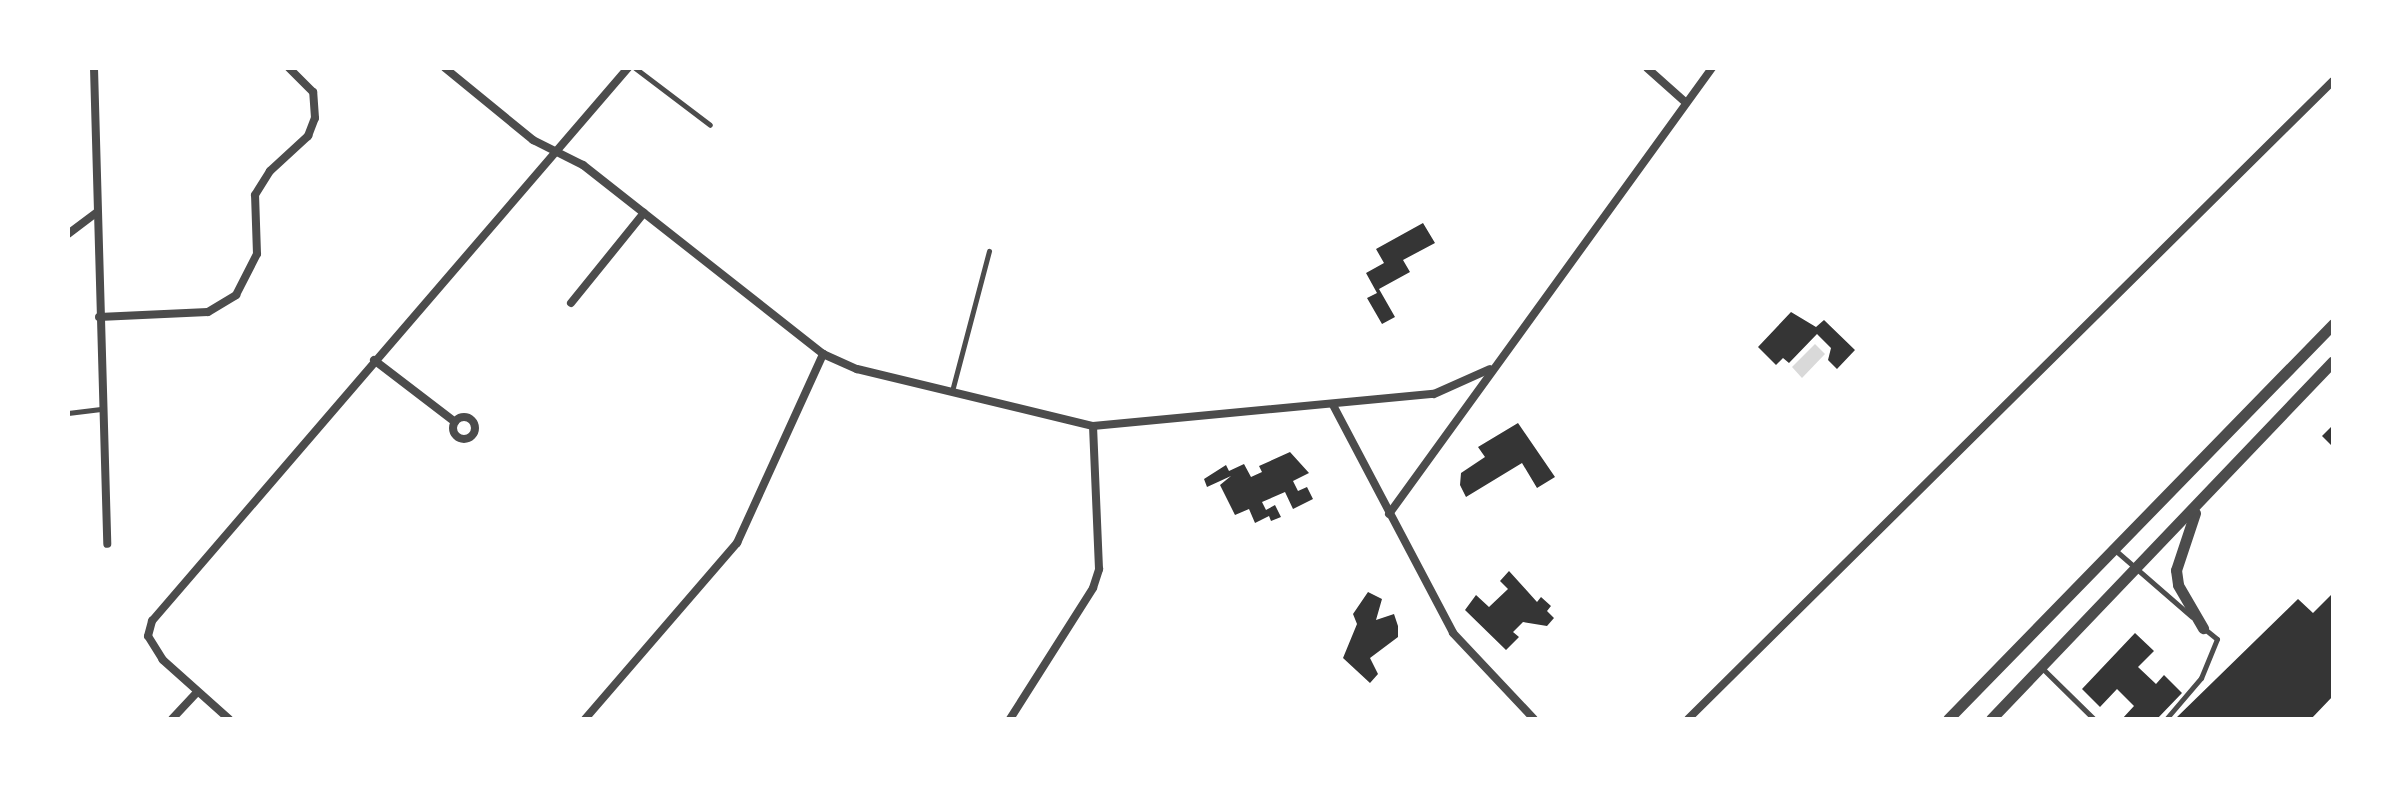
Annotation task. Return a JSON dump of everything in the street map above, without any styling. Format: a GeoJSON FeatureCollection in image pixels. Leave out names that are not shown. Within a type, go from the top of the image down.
{"type":"FeatureCollection","features":[{"type":"Feature","properties":{"kind":"street"},"geometry":{"type":"LineString","coordinates":[[94,68],[107,544]]}},
{"type":"Feature","properties":{"kind":"street"},"geometry":{"type":"LineString","coordinates":[[99,317],[208,312],[236,295],[257,254],[255,195],[270,171],[308,136],[315,118],[313,92],[289,68]]}},
{"type":"Feature","properties":{"kind":"street"},"geometry":{"type":"LineString","coordinates":[[445,68],[522,133],[557,149],[644,213],[823,354],[857,369],[1093,426],[1434,394],[1490,369]]}},
{"type":"Feature","properties":{"kind":"street"},"geometry":{"type":"LineString","coordinates":[[229,719],[197,692],[152,645],[152,621],[628,68]]}},
{"type":"Feature","properties":{"kind":"street"},"geometry":{"type":"LineString","coordinates":[[1647,68],[1684,101]]}},
{"type":"Feature","properties":{"kind":"street"},"geometry":{"type":"LineString","coordinates":[[1389,514],[1684,101],[1712,68]]}},
{"type":"Feature","properties":{"kind":"street"},"geometry":{"type":"LineString","coordinates":[[1688,719],[2333,81]]}},
{"type":"Feature","properties":{"kind":"street"},"geometry":{"type":"LineString","coordinates":[[68,234],[97,212]]}},
{"type":"Feature","properties":{"kind":"street"},"geometry":{"type":"LineString","coordinates":[[571,303],[644,213]]}},
{"type":"Feature","properties":{"kind":"street"},"geometry":{"type":"LineString","coordinates":[[1948,719],[2111,547],[2333,324]]}},
{"type":"Feature","properties":{"kind":"street"},"geometry":{"type":"LineString","coordinates":[[585,719],[737,543],[823,354]]}},
{"type":"Feature","properties":{"kind":"street"},"geometry":{"type":"LineString","coordinates":[[374,360],[455,422]]}},
{"type":"Feature","properties":{"kind":"street"},"geometry":{"type":"LineString","coordinates":[[1991,719],[2333,361]]}},
{"type":"Feature","properties":{"kind":"street"},"geometry":{"type":"LineString","coordinates":[[1333,405],[1453,633],[1534,719]]}},
{"type":"Feature","properties":{"kind":"street"},"geometry":{"type":"LineString","coordinates":[[1010,719],[1093,588],[1099,569],[1093,426]]}},
{"type":"Feature","properties":{"kind":"street"},"geometry":{"type":"LineString","coordinates":[[2198,505],[2177,556],[2176,570],[2178,585],[2203,628]]}},
{"type":"Feature","properties":{"kind":"street"},"geometry":{"type":"LineString","coordinates":[[172,719],[197,692]]}},
{"type":"Feature","properties":{"kind":"lane"},"geometry":{"type":"LineString","coordinates":[[635,68],[710,125]]}},
{"type":"Feature","properties":{"kind":"lane"},"geometry":{"type":"LineString","coordinates":[[952,392],[989,251]]}},
{"type":"Feature","properties":{"kind":"lane"},"geometry":{"type":"LineString","coordinates":[[68,413],[101,409]]}},
{"type":"Feature","properties":{"kind":"lane"},"geometry":{"type":"LineString","coordinates":[[2111,547],[2217,639],[2201,678],[2166,719]]}},
{"type":"Feature","properties":{"kind":"lane"},"geometry":{"type":"LineString","coordinates":[[2039,666],[2094,719]]}},
{"type":"Feature","properties":{"kind":"shaded area"},"geometry":{"type":"Polygon","coordinates":[[[1815,344],[1825,354],[1802,378],[1792,367],[1815,344]]]}},
{"type":"Feature","properties":{"kind":"building"},"geometry":{"type":"Polygon","coordinates":[[[1423,223],[1435,243],[1403,260],[1410,272],[1379,289],[1395,317],[1382,324],[1367,298],[1377,293],[1366,273],[1384,263],[1376,249],[1423,223]]]}},
{"type":"Feature","properties":{"kind":"building"},"geometry":{"type":"Polygon","coordinates":[[[1791,312],[1816,327],[1824,320],[1855,350],[1837,369],[1828,360],[1831,348],[1817,334],[1789,363],[1783,358],[1776,365],[1758,347],[1791,312]]]}},
{"type":"Feature","properties":{"kind":"building"},"geometry":{"type":"Polygon","coordinates":[[[1518,423],[1555,477],[1537,488],[1522,463],[1466,497],[1460,485],[1461,473],[1485,457],[1478,447],[1518,423]]]}},
{"type":"Feature","properties":{"kind":"building"},"geometry":{"type":"Polygon","coordinates":[[[2333,425],[2333,447],[2322,436],[2333,425]]]}},
{"type":"Feature","properties":{"kind":"building"},"geometry":{"type":"Polygon","coordinates":[[[1290,452],[1309,473],[1293,481],[1298,491],[1307,487],[1313,499],[1293,509],[1285,492],[1262,502],[1266,510],[1275,505],[1281,517],[1271,521],[1269,516],[1255,523],[1249,509],[1235,515],[1220,485],[1231,476],[1207,487],[1204,479],[1226,465],[1229,471],[1244,464],[1251,477],[1262,472],[1259,466],[1290,452]]]}},
{"type":"Feature","properties":{"kind":"building"},"geometry":{"type":"Polygon","coordinates":[[[1509,571],[1537,602],[1541,597],[1551,606],[1547,611],[1554,618],[1547,626],[1523,622],[1513,632],[1519,637],[1506,650],[1465,610],[1476,595],[1489,607],[1508,589],[1500,581],[1509,571]]]}},
{"type":"Feature","properties":{"kind":"building"},"geometry":{"type":"Polygon","coordinates":[[[1368,592],[1382,599],[1376,620],[1394,614],[1398,626],[1398,637],[1370,658],[1378,674],[1370,683],[1343,658],[1357,624],[1353,614],[1368,592]]]}},
{"type":"Feature","properties":{"kind":"building"},"geometry":{"type":"Polygon","coordinates":[[[2331,595],[2333,696],[2311,719],[2175,719],[2298,599],[2313,613],[2331,595]]]}},
{"type":"Feature","properties":{"kind":"building"},"geometry":{"type":"Polygon","coordinates":[[[2135,633],[2154,651],[2138,667],[2156,684],[2164,675],[2182,693],[2157,719],[2122,719],[2134,706],[2117,689],[2100,707],[2082,689],[2135,633]]]}}]}
